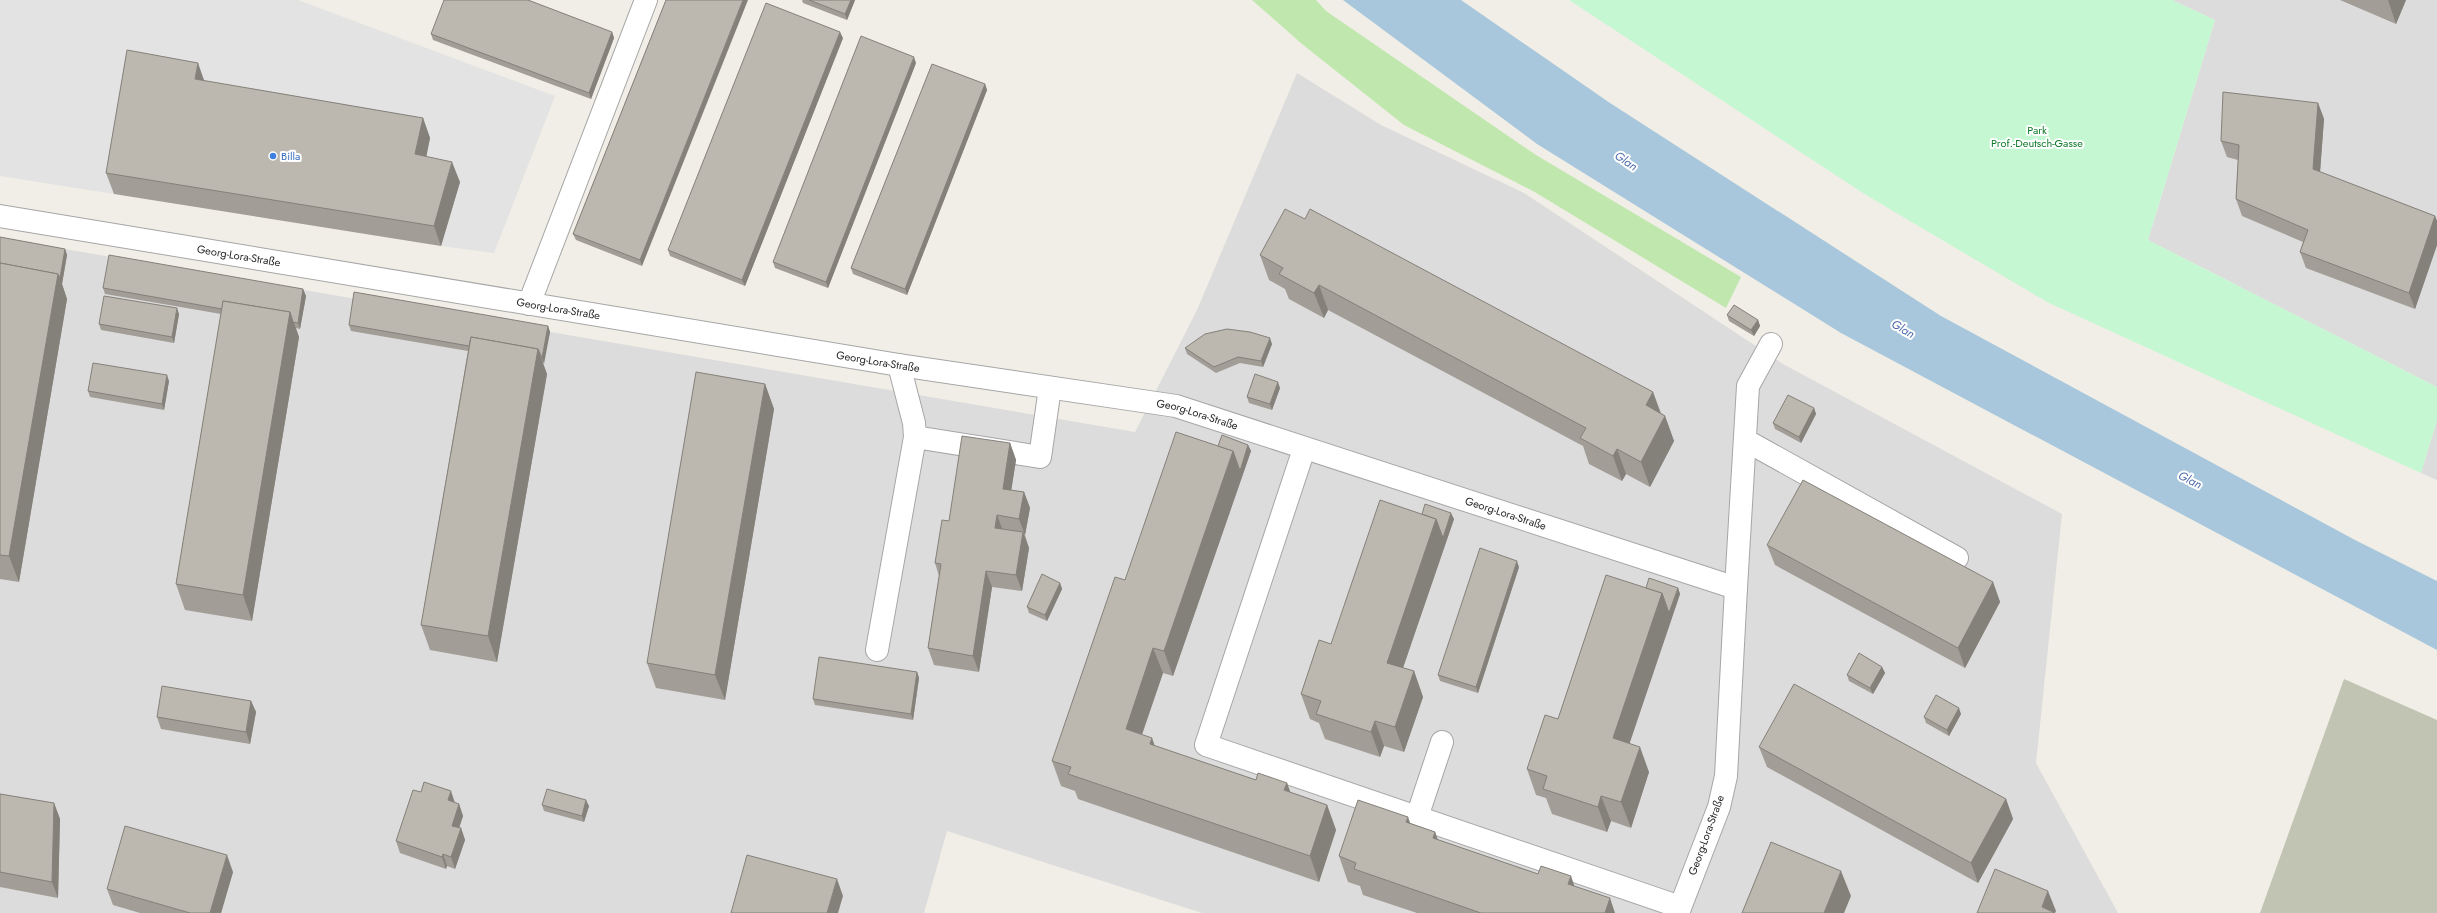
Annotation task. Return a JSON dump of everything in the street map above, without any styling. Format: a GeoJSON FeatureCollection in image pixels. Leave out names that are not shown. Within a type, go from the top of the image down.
{"type":"FeatureCollection","features":[{"type":"Feature","properties":{"kind":"street"},"geometry":{"type":"LineString","coordinates":[[529,304],[646,0]]}},
{"type":"Feature","properties":{"kind":"street","name":"Georg-Lora-Straße"},"geometry":{"type":"LineString","coordinates":[[0,216],[899,365],[1176,406],[1304,449],[1736,588]]}},
{"type":"Feature","properties":{"kind":"street","name":"Georg-Lora-Straße"},"geometry":{"type":"LineString","coordinates":[[1679,910],[1719,807],[1726,776],[1748,386],[1771,344]]}},
{"type":"Feature","properties":{"kind":"street"},"geometry":{"type":"LineString","coordinates":[[877,650],[914,437],[914,423],[899,365]]}},
{"type":"Feature","properties":{"kind":"street"},"geometry":{"type":"LineString","coordinates":[[914,437],[1040,457],[1050,388]]}},
{"type":"Feature","properties":{"kind":"street"},"geometry":{"type":"LineString","coordinates":[[1745,440],[1957,558]]}},
{"type":"Feature","properties":{"kind":"street"},"geometry":{"type":"LineString","coordinates":[[1304,449],[1206,745],[1417,817],[1679,910]]}},
{"type":"Feature","properties":{"kind":"street"},"geometry":{"type":"LineString","coordinates":[[1417,817],[1442,742]]}},
{"type":"Feature","properties":{"kind":"shaded area"},"geometry":{"type":"Polygon","coordinates":[[[0,0],[298,0],[555,96],[494,253],[441,246],[423,174],[430,138],[134,71],[114,194],[0,176],[0,0]]]}},
{"type":"Feature","properties":{"kind":"shaded area"},"geometry":{"type":"Polygon","coordinates":[[[2172,0],[2437,0],[2437,387],[2148,240],[2215,20],[2172,0]]]}},
{"type":"Feature","properties":{"kind":"shaded area"},"geometry":{"type":"Polygon","coordinates":[[[1297,73],[1381,125],[1524,193],[1783,364],[2062,514],[2036,763],[2118,913],[1202,913],[947,831],[924,913],[0,913],[0,238],[1135,432],[1197,310],[1297,73]]]}},
{"type":"Feature","properties":{"kind":"shaded area"},"geometry":{"type":"Polygon","coordinates":[[[2437,420],[2437,480],[2421,473],[2437,420]]]}},
{"type":"Feature","properties":{"kind":"shaded area"},"geometry":{"type":"Polygon","coordinates":[[[2344,679],[2437,720],[2437,913],[2260,913],[2344,679]]]}},
{"type":"Feature","properties":{"kind":"green space"},"geometry":{"type":"Polygon","coordinates":[[[1252,0],[1316,0],[1326,11],[1536,155],[1741,277],[1726,308],[1533,191],[1404,125],[1302,44],[1252,0]]]}},
{"type":"Feature","properties":{"kind":"green space","name":"Park Prof.-Deutsch-Gasse"},"geometry":{"type":"Polygon","coordinates":[[[1569,0],[2172,0],[2215,20],[2148,240],[2437,387],[2437,420],[2421,473],[2047,302],[1866,195],[1569,0]]]}},
{"type":"Feature","properties":{"kind":"water","name":"Glan"},"geometry":{"type":"Polygon","coordinates":[[[1343,0],[1461,0],[1610,103],[1941,316],[2355,540],[2437,581],[2437,650],[1841,333],[1537,144],[1343,0]]]}},
{"type":"Feature","properties":{"kind":"building"},"geometry":{"type":"Polygon","coordinates":[[[444,0],[528,0],[612,32],[589,93],[431,34],[444,0]]]}},
{"type":"Feature","properties":{"kind":"building"},"geometry":{"type":"Polygon","coordinates":[[[666,0],[743,0],[640,260],[573,234],[666,0]]]}},
{"type":"Feature","properties":{"kind":"building"},"geometry":{"type":"Polygon","coordinates":[[[809,0],[851,0],[845,14],[809,0]]]}},
{"type":"Feature","properties":{"kind":"building"},"geometry":{"type":"Polygon","coordinates":[[[766,3],[840,32],[742,280],[668,250],[766,3]]]}},
{"type":"Feature","properties":{"kind":"building"},"geometry":{"type":"Polygon","coordinates":[[[861,36],[914,57],[826,282],[773,262],[861,36]]]}},
{"type":"Feature","properties":{"kind":"building","name":"Billa"},"geometry":{"type":"Polygon","coordinates":[[[127,50],[198,63],[195,79],[423,118],[415,154],[452,162],[434,226],[106,173],[127,50]]]}},
{"type":"Feature","properties":{"kind":"building"},"geometry":{"type":"Polygon","coordinates":[[[932,64],[985,84],[905,289],[851,268],[932,64]]]}},
{"type":"Feature","properties":{"kind":"building"},"geometry":{"type":"Polygon","coordinates":[[[2223,92],[2318,103],[2313,169],[2435,216],[2409,293],[2300,252],[2308,230],[2236,199],[2239,145],[2221,141],[2223,92]]]}},
{"type":"Feature","properties":{"kind":"building"},"geometry":{"type":"Polygon","coordinates":[[[1285,209],[1305,219],[1310,209],[1653,392],[1646,405],[1665,416],[1641,462],[1617,449],[1613,456],[1580,438],[1586,428],[1319,285],[1314,293],[1279,274],[1283,268],[1260,255],[1285,209]]]}},
{"type":"Feature","properties":{"kind":"building"},"geometry":{"type":"Polygon","coordinates":[[[0,237],[65,249],[60,278],[58,274],[0,263],[0,237]]]}},
{"type":"Feature","properties":{"kind":"building"},"geometry":{"type":"Polygon","coordinates":[[[109,255],[303,289],[298,323],[293,322],[290,312],[223,301],[222,309],[103,288],[109,255]]]}},
{"type":"Feature","properties":{"kind":"building"},"geometry":{"type":"Polygon","coordinates":[[[0,263],[58,274],[9,556],[0,555],[0,263]]]}},
{"type":"Feature","properties":{"kind":"building"},"geometry":{"type":"Polygon","coordinates":[[[354,292],[548,326],[542,358],[538,349],[471,337],[469,346],[349,325],[354,292]]]}},
{"type":"Feature","properties":{"kind":"building"},"geometry":{"type":"Polygon","coordinates":[[[104,296],[177,308],[172,337],[99,324],[104,296]]]}},
{"type":"Feature","properties":{"kind":"building"},"geometry":{"type":"Polygon","coordinates":[[[223,301],[290,312],[243,595],[176,584],[223,301]]]}},
{"type":"Feature","properties":{"kind":"building"},"geometry":{"type":"Polygon","coordinates":[[[1734,305],[1758,320],[1751,330],[1727,315],[1734,305]]]}},
{"type":"Feature","properties":{"kind":"building"},"geometry":{"type":"Polygon","coordinates":[[[1227,329],[1250,332],[1270,338],[1261,361],[1238,357],[1214,367],[1185,348],[1205,334],[1227,329]]]}},
{"type":"Feature","properties":{"kind":"building"},"geometry":{"type":"Polygon","coordinates":[[[471,337],[538,349],[488,636],[421,625],[471,337]]]}},
{"type":"Feature","properties":{"kind":"building"},"geometry":{"type":"Polygon","coordinates":[[[93,363],[167,375],[162,404],[88,391],[93,363]]]}},
{"type":"Feature","properties":{"kind":"building"},"geometry":{"type":"Polygon","coordinates":[[[696,372],[765,384],[715,675],[647,663],[696,372]]]}},
{"type":"Feature","properties":{"kind":"building"},"geometry":{"type":"Polygon","coordinates":[[[1255,374],[1278,382],[1270,404],[1247,397],[1255,374]]]}},
{"type":"Feature","properties":{"kind":"building"},"geometry":{"type":"Polygon","coordinates":[[[1788,395],[1814,408],[1799,437],[1773,423],[1788,395]]]}},
{"type":"Feature","properties":{"kind":"building"},"geometry":{"type":"Polygon","coordinates":[[[1176,432],[1233,451],[1164,651],[1153,648],[1126,729],[1152,738],[1150,744],[1256,780],[1258,773],[1287,783],[1284,790],[1327,805],[1310,856],[1068,774],[1071,767],[1052,761],[1115,577],[1125,580],[1176,432]]]}},
{"type":"Feature","properties":{"kind":"building"},"geometry":{"type":"Polygon","coordinates":[[[1222,435],[1248,445],[1240,471],[1233,451],[1218,446],[1222,435]]]}},
{"type":"Feature","properties":{"kind":"building"},"geometry":{"type":"Polygon","coordinates":[[[962,436],[1010,443],[1003,489],[1024,492],[1019,519],[997,515],[995,528],[1023,532],[1016,575],[986,571],[973,656],[928,648],[941,564],[935,563],[942,520],[949,521],[962,436]]]}},
{"type":"Feature","properties":{"kind":"building"},"geometry":{"type":"Polygon","coordinates":[[[1803,480],[1993,582],[1958,648],[1767,545],[1803,480]]]}},
{"type":"Feature","properties":{"kind":"building"},"geometry":{"type":"Polygon","coordinates":[[[1380,500],[1436,519],[1387,663],[1414,671],[1395,727],[1375,721],[1371,732],[1316,714],[1321,701],[1301,694],[1319,640],[1331,644],[1380,500]]]}},
{"type":"Feature","properties":{"kind":"building"},"geometry":{"type":"Polygon","coordinates":[[[1425,504],[1451,513],[1443,538],[1436,519],[1422,514],[1425,504]]]}},
{"type":"Feature","properties":{"kind":"building"},"geometry":{"type":"Polygon","coordinates":[[[1480,548],[1517,561],[1476,687],[1438,675],[1480,548]]]}},
{"type":"Feature","properties":{"kind":"building"},"geometry":{"type":"Polygon","coordinates":[[[1042,574],[1060,583],[1045,615],[1027,607],[1042,574]]]}},
{"type":"Feature","properties":{"kind":"building"},"geometry":{"type":"Polygon","coordinates":[[[1606,575],[1662,593],[1613,738],[1640,747],[1621,802],[1601,796],[1598,807],[1543,789],[1547,776],[1527,769],[1545,715],[1558,719],[1606,575]]]}},
{"type":"Feature","properties":{"kind":"building"},"geometry":{"type":"Polygon","coordinates":[[[1649,578],[1678,588],[1669,613],[1662,593],[1646,588],[1649,578]]]}},
{"type":"Feature","properties":{"kind":"building"},"geometry":{"type":"Polygon","coordinates":[[[1859,653],[1882,667],[1870,688],[1847,675],[1859,653]]]}},
{"type":"Feature","properties":{"kind":"building"},"geometry":{"type":"Polygon","coordinates":[[[819,657],[917,672],[911,714],[813,699],[819,657]]]}},
{"type":"Feature","properties":{"kind":"building"},"geometry":{"type":"Polygon","coordinates":[[[1794,684],[2006,799],[1971,863],[1759,747],[1794,684]]]}},
{"type":"Feature","properties":{"kind":"building"},"geometry":{"type":"Polygon","coordinates":[[[162,686],[251,701],[246,732],[157,717],[162,686]]]}},
{"type":"Feature","properties":{"kind":"building"},"geometry":{"type":"Polygon","coordinates":[[[1936,695],[1959,708],[1947,730],[1924,717],[1936,695]]]}},
{"type":"Feature","properties":{"kind":"building"},"geometry":{"type":"Polygon","coordinates":[[[424,782],[451,791],[448,800],[459,804],[452,826],[461,828],[451,857],[443,854],[442,857],[396,841],[413,790],[421,792],[424,782]]]}},
{"type":"Feature","properties":{"kind":"building"},"geometry":{"type":"Polygon","coordinates":[[[547,789],[586,800],[582,816],[542,805],[547,789]]]}},
{"type":"Feature","properties":{"kind":"building"},"geometry":{"type":"Polygon","coordinates":[[[0,794],[54,803],[52,882],[0,872],[0,794]]]}},
{"type":"Feature","properties":{"kind":"building"},"geometry":{"type":"Polygon","coordinates":[[[1358,800],[1408,817],[1406,822],[1435,832],[1433,838],[1538,874],[1541,866],[1571,876],[1568,884],[1610,898],[1605,913],[1481,913],[1354,869],[1356,863],[1339,856],[1358,800]]]}},
{"type":"Feature","properties":{"kind":"building"},"geometry":{"type":"Polygon","coordinates":[[[125,826],[227,855],[210,913],[190,913],[107,889],[125,826]]]}},
{"type":"Feature","properties":{"kind":"building"},"geometry":{"type":"Polygon","coordinates":[[[1771,842],[1841,871],[1824,913],[1742,913],[1771,842]]]}},
{"type":"Feature","properties":{"kind":"building"},"geometry":{"type":"Polygon","coordinates":[[[747,855],[837,879],[827,913],[731,913],[747,855]]]}},
{"type":"Feature","properties":{"kind":"building"},"geometry":{"type":"Polygon","coordinates":[[[1995,869],[2048,891],[2042,907],[2055,913],[1977,913],[1995,869]]]}},
{"type":"Feature","properties":{"kind":"place","name":"Billa"},"geometry":{"type":"Point","coordinates":[273,156]}}]}
